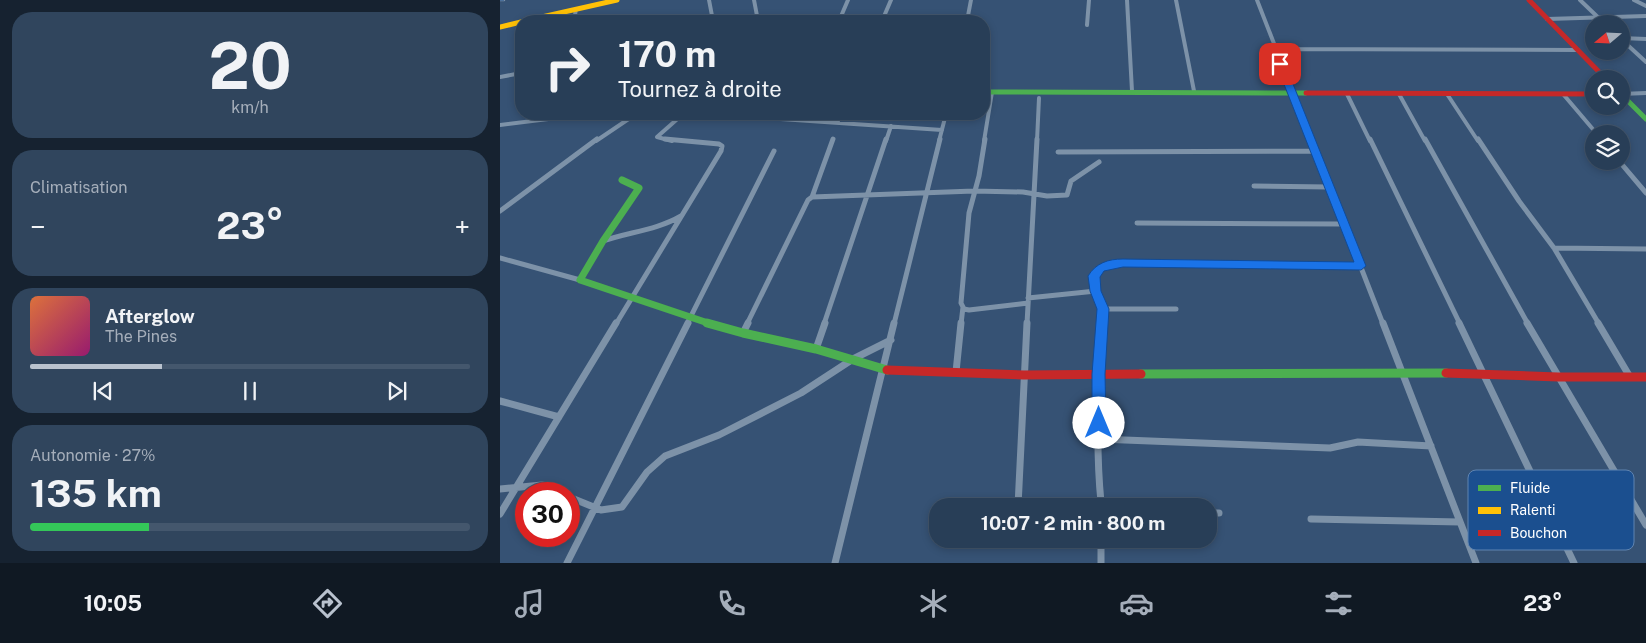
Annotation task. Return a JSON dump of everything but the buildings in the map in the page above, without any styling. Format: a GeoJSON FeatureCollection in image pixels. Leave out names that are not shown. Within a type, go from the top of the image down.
{"type":"FeatureCollection","features":[{"type":"Feature","properties":{"kind":"street"},"geometry":{"type":"LineString","coordinates":[[551,15],[617,0]]}},
{"type":"Feature","properties":{"kind":"street"},"geometry":{"type":"LineString","coordinates":[[710,0],[712,15]]}},
{"type":"Feature","properties":{"kind":"street"},"geometry":{"type":"LineString","coordinates":[[754,0],[757,15]]}},
{"type":"Feature","properties":{"kind":"street"},"geometry":{"type":"LineString","coordinates":[[842,15],[848,0]]}},
{"type":"Feature","properties":{"kind":"street"},"geometry":{"type":"LineString","coordinates":[[885,15],[891,0]]}},
{"type":"Feature","properties":{"kind":"street"},"geometry":{"type":"LineString","coordinates":[[968,15],[971,0]]}},
{"type":"Feature","properties":{"kind":"street"},"geometry":{"type":"LineString","coordinates":[[1087,25],[1089,0]]}},
{"type":"Feature","properties":{"kind":"street"},"geometry":{"type":"LineString","coordinates":[[1127,0],[1132,91]]}},
{"type":"Feature","properties":{"kind":"street"},"geometry":{"type":"LineString","coordinates":[[1176,0],[1194,91]]}},
{"type":"Feature","properties":{"kind":"street"},"geometry":{"type":"LineString","coordinates":[[1257,0],[1468,542]]}},
{"type":"Feature","properties":{"kind":"street"},"geometry":{"type":"LineString","coordinates":[[1529,0],[1597,70]]}},
{"type":"Feature","properties":{"kind":"street"},"geometry":{"type":"LineString","coordinates":[[1580,0],[1596,15]]}},
{"type":"Feature","properties":{"kind":"street"},"geometry":{"type":"LineString","coordinates":[[1634,0],[1646,6]]}},
{"type":"Feature","properties":{"kind":"street"},"geometry":{"type":"LineString","coordinates":[[575,15],[576,9]]}},
{"type":"Feature","properties":{"kind":"street"},"geometry":{"type":"LineString","coordinates":[[1630,17],[1646,16]]}},
{"type":"Feature","properties":{"kind":"street"},"geometry":{"type":"LineString","coordinates":[[1547,19],[1585,18]]}},
{"type":"Feature","properties":{"kind":"street"},"geometry":{"type":"LineString","coordinates":[[500,27],[515,24]]}},
{"type":"Feature","properties":{"kind":"street"},"geometry":{"type":"LineString","coordinates":[[1630,38],[1646,39]]}},
{"type":"Feature","properties":{"kind":"street"},"geometry":{"type":"LineString","coordinates":[[1630,47],[1646,62]]}},
{"type":"Feature","properties":{"kind":"street"},"geometry":{"type":"LineString","coordinates":[[1275,49],[1578,50]]}},
{"type":"Feature","properties":{"kind":"street"},"geometry":{"type":"LineString","coordinates":[[500,77],[515,74]]}},
{"type":"Feature","properties":{"kind":"street"},"geometry":{"type":"LineString","coordinates":[[990,105],[992,92],[1194,91],[1347,94],[1585,94]]}},
{"type":"Feature","properties":{"kind":"street"},"geometry":{"type":"LineString","coordinates":[[1630,94],[1646,93]]}},
{"type":"Feature","properties":{"kind":"street"},"geometry":{"type":"LineString","coordinates":[[1347,94],[1408,216],[1529,470]]}},
{"type":"Feature","properties":{"kind":"street"},"geometry":{"type":"LineString","coordinates":[[1399,94],[1558,377],[1613,470]]}},
{"type":"Feature","properties":{"kind":"street"},"geometry":{"type":"LineString","coordinates":[[1447,94],[1519,201],[1554,248],[1630,377]]}},
{"type":"Feature","properties":{"kind":"street"},"geometry":{"type":"LineString","coordinates":[[1563,94],[1589,125]]}},
{"type":"Feature","properties":{"kind":"street"},"geometry":{"type":"LineString","coordinates":[[1018,498],[1039,98]]}},
{"type":"Feature","properties":{"kind":"street"},"geometry":{"type":"LineString","coordinates":[[1630,103],[1646,119]]}},
{"type":"Feature","properties":{"kind":"street"},"geometry":{"type":"LineString","coordinates":[[500,125],[534,120]]}},
{"type":"Feature","properties":{"kind":"street"},"geometry":{"type":"LineString","coordinates":[[500,211],[586,147],[627,120]]}},
{"type":"Feature","properties":{"kind":"street"},"geometry":{"type":"LineString","coordinates":[[519,482],[630,298],[716,161],[722,146],[697,141],[672,142],[657,137],[676,120]]}},
{"type":"Feature","properties":{"kind":"street"},"geometry":{"type":"LineString","coordinates":[[796,120],[942,130]]}},
{"type":"Feature","properties":{"kind":"street"},"geometry":{"type":"LineString","coordinates":[[835,563],[944,120]]}},
{"type":"Feature","properties":{"kind":"street"},"geometry":{"type":"LineString","coordinates":[[956,372],[963,307],[961,303],[969,213],[979,176],[988,120]]}},
{"type":"Feature","properties":{"kind":"street"},"geometry":{"type":"LineString","coordinates":[[816,349],[891,126]]}},
{"type":"Feature","properties":{"kind":"street"},"geometry":{"type":"LineString","coordinates":[[743,333],[808,200],[812,197],[833,139]]}},
{"type":"Feature","properties":{"kind":"street"},"geometry":{"type":"LineString","coordinates":[[567,563],[774,151]]}},
{"type":"Feature","properties":{"kind":"street"},"geometry":{"type":"LineString","coordinates":[[1058,152],[1316,151]]}},
{"type":"Feature","properties":{"kind":"street"},"geometry":{"type":"LineString","coordinates":[[812,197],[926,192],[1023,192],[1047,196],[1067,195],[1071,181],[1099,162]]}},
{"type":"Feature","properties":{"kind":"street"},"geometry":{"type":"LineString","coordinates":[[1627,170],[1646,193]]}},
{"type":"Feature","properties":{"kind":"street"},"geometry":{"type":"LineString","coordinates":[[580,280],[603,241],[639,188],[622,180]]}},
{"type":"Feature","properties":{"kind":"street"},"geometry":{"type":"LineString","coordinates":[[1254,186],[1329,187]]}},
{"type":"Feature","properties":{"kind":"street"},"geometry":{"type":"LineString","coordinates":[[603,241],[622,234],[667,224],[683,215]]}},
{"type":"Feature","properties":{"kind":"street"},"geometry":{"type":"LineString","coordinates":[[1137,223],[1343,224]]}},
{"type":"Feature","properties":{"kind":"street"},"geometry":{"type":"LineString","coordinates":[[1554,248],[1646,249]]}},
{"type":"Feature","properties":{"kind":"street"},"geometry":{"type":"LineString","coordinates":[[500,258],[580,280],[690,318],[743,333],[816,349],[853,359],[883,370],[1024,375],[1403,372],[1558,377],[1646,377]]}},
{"type":"Feature","properties":{"kind":"street"},"geometry":{"type":"LineString","coordinates":[[1100,498],[1099,374],[1103,309],[1096,291],[1094,276],[1100,268],[1114,264],[1361,266]]}},
{"type":"Feature","properties":{"kind":"street"},"geometry":{"type":"LineString","coordinates":[[963,307],[969,310],[1096,291]]}},
{"type":"Feature","properties":{"kind":"street"},"geometry":{"type":"LineString","coordinates":[[1103,309],[1176,309]]}},
{"type":"Feature","properties":{"kind":"street"},"geometry":{"type":"LineString","coordinates":[[580,503],[594,510],[622,507],[647,472],[665,456],[719,435],[808,389],[853,359],[890,340]]}},
{"type":"Feature","properties":{"kind":"street"},"geometry":{"type":"LineString","coordinates":[[500,401],[559,417]]}},
{"type":"Feature","properties":{"kind":"street"},"geometry":{"type":"LineString","coordinates":[[1099,439],[1330,448],[1358,442],[1431,446]]}},
{"type":"Feature","properties":{"kind":"street"},"geometry":{"type":"LineString","coordinates":[[500,489],[515,487]]}},
{"type":"Feature","properties":{"kind":"street"},"geometry":{"type":"LineString","coordinates":[[500,514],[515,489]]}},
{"type":"Feature","properties":{"kind":"street"},"geometry":{"type":"LineString","coordinates":[[1634,505],[1646,525]]}},
{"type":"Feature","properties":{"kind":"street"},"geometry":{"type":"LineString","coordinates":[[1311,518],[1460,522]]}},
{"type":"Feature","properties":{"kind":"street"},"geometry":{"type":"LineString","coordinates":[[1101,548],[1101,563]]}},
{"type":"Feature","properties":{"kind":"street"},"geometry":{"type":"LineString","coordinates":[[1471,550],[1476,563]]}},
{"type":"Feature","properties":{"kind":"street"},"geometry":{"type":"LineString","coordinates":[[1568,550],[1574,563]]}},
{"type":"Feature","properties":{"kind":"traffic: fast"},"geometry":{"type":"LineString","coordinates":[[990,92],[1306,93]]}},
{"type":"Feature","properties":{"kind":"traffic: fast"},"geometry":{"type":"LineString","coordinates":[[1630,103],[1646,119]]}},
{"type":"Feature","properties":{"kind":"traffic: fast"},"geometry":{"type":"LineString","coordinates":[[622,180],[639,188],[603,241],[580,280],[690,318],[743,333],[816,349],[887,370]]}},
{"type":"Feature","properties":{"kind":"traffic: fast"},"geometry":{"type":"LineString","coordinates":[[1141,374],[1446,373]]}},
{"type":"Feature","properties":{"kind":"traffic: slow"},"geometry":{"type":"LineString","coordinates":[[551,15],[617,0]]}},
{"type":"Feature","properties":{"kind":"traffic: slow"},"geometry":{"type":"LineString","coordinates":[[500,27],[515,23]]}},
{"type":"Feature","properties":{"kind":"traffic: jam"},"geometry":{"type":"LineString","coordinates":[[1529,0],[1597,70]]}},
{"type":"Feature","properties":{"kind":"traffic: jam"},"geometry":{"type":"LineString","coordinates":[[1306,93],[1585,94]]}},
{"type":"Feature","properties":{"kind":"traffic: jam"},"geometry":{"type":"LineString","coordinates":[[887,370],[1024,375],[1141,374]]}},
{"type":"Feature","properties":{"kind":"traffic: jam"},"geometry":{"type":"LineString","coordinates":[[1446,373],[1558,377],[1646,377]]}},
{"type":"Feature","properties":{"kind":"route"},"geometry":{"type":"LineString","coordinates":[[1099,423],[1100,341],[1103,309],[1096,291],[1094,276],[1100,268],[1123,263],[1154,265],[1361,266],[1280,64]]}}]}
